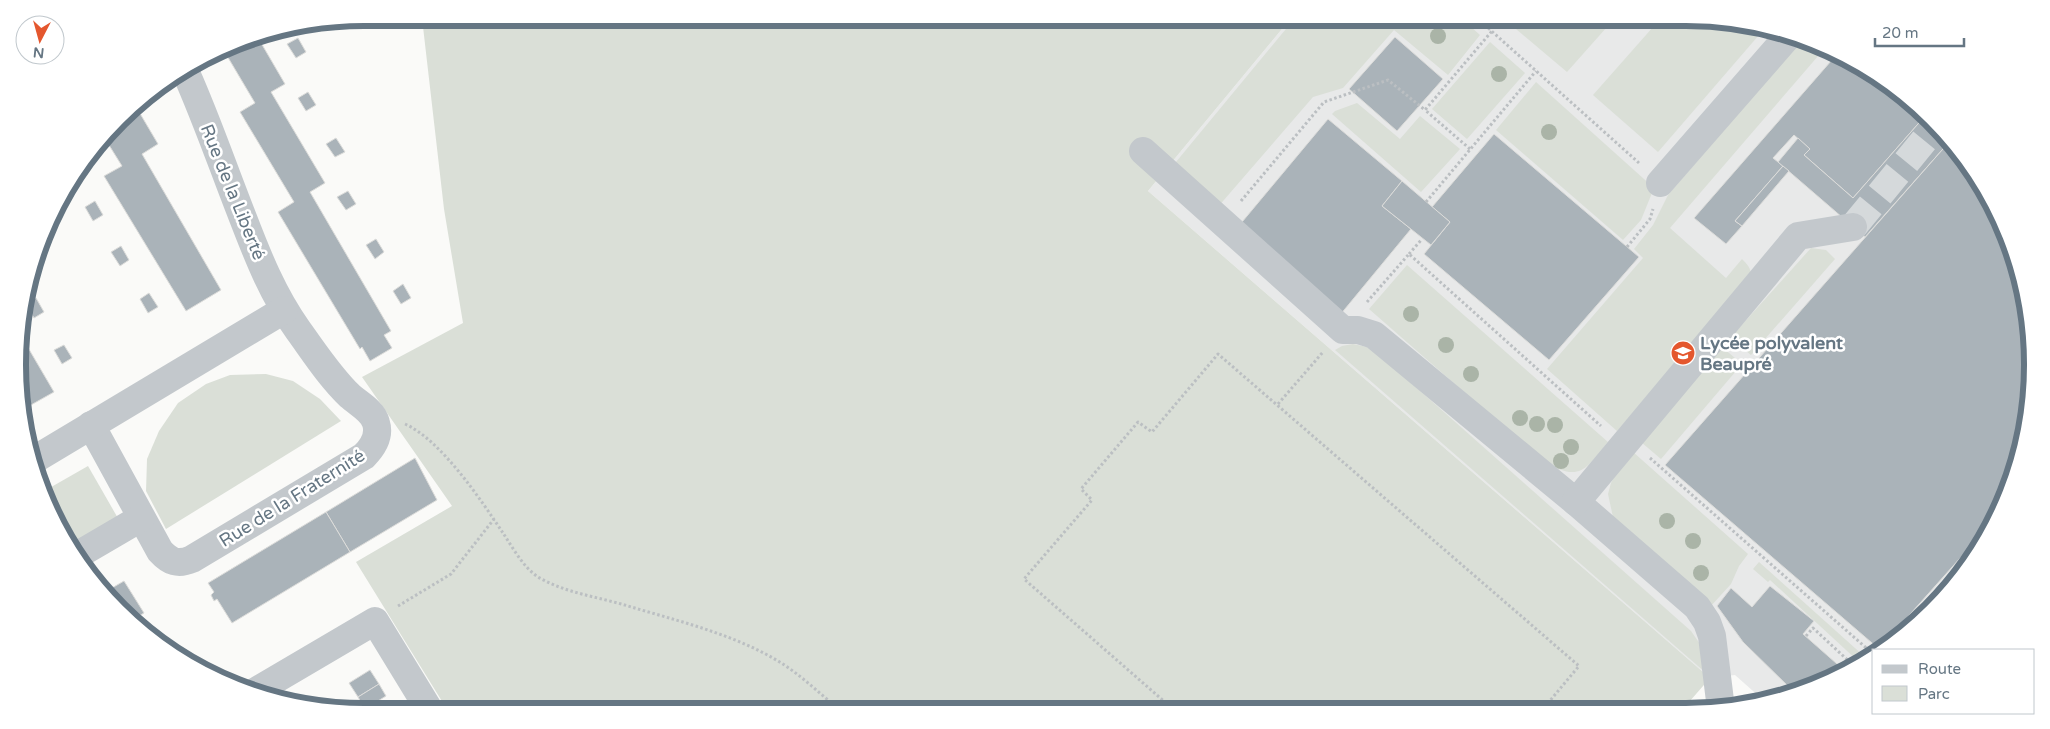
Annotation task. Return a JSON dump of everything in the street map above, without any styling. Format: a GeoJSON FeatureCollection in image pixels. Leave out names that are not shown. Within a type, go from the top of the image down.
{"type":"FeatureCollection","features":[{"type":"Feature","properties":{"kind":"street"},"geometry":{"type":"LineString","coordinates":[[1660,183],[1784,41]]}},
{"type":"Feature","properties":{"kind":"street","name":"Rue de la Liberté"},"geometry":{"type":"LineString","coordinates":[[188,76],[262,267],[284,310]]}},
{"type":"Feature","properties":{"kind":"street"},"geometry":{"type":"LineString","coordinates":[[1143,151],[1343,330],[1358,330],[1374,335],[1576,502],[1697,607],[1707,622],[1712,636],[1720,701]]}},
{"type":"Feature","properties":{"kind":"street"},"geometry":{"type":"LineString","coordinates":[[1576,502],[1798,236],[1853,227]]}},
{"type":"Feature","properties":{"kind":"street"},"geometry":{"type":"LineString","coordinates":[[39,457],[284,310]]}},
{"type":"Feature","properties":{"kind":"street","name":"Rue de la Fraternité"},"geometry":{"type":"LineString","coordinates":[[92,426],[160,551],[168,559],[176,562],[192,559],[364,456],[371,449],[378,430],[376,420],[350,396],[315,354],[284,310]]}},
{"type":"Feature","properties":{"kind":"street"},"geometry":{"type":"LineString","coordinates":[[83,552],[141,518]]}},
{"type":"Feature","properties":{"kind":"street"},"geometry":{"type":"LineString","coordinates":[[263,687],[375,621],[425,703]]}},
{"type":"Feature","properties":{"kind":"path"},"geometry":{"type":"LineString","coordinates":[[1486,26],[1660,183],[1650,219],[1627,247]]}},
{"type":"Feature","properties":{"kind":"path"},"geometry":{"type":"LineString","coordinates":[[1425,110],[1492,31]]}},
{"type":"Feature","properties":{"kind":"path"},"geometry":{"type":"LineString","coordinates":[[1426,202],[1536,71]]}},
{"type":"Feature","properties":{"kind":"path"},"geometry":{"type":"LineString","coordinates":[[1223,223],[1324,102],[1388,80],[1470,149]]}},
{"type":"Feature","properties":{"kind":"path"},"geometry":{"type":"LineString","coordinates":[[1278,404],[1422,238]]}},
{"type":"Feature","properties":{"kind":"path"},"geometry":{"type":"LineString","coordinates":[[1409,254],[1612,436],[1638,448],[1867,650]]}},
{"type":"Feature","properties":{"kind":"path"},"geometry":{"type":"LineString","coordinates":[[1166,703],[1024,579],[1092,500],[1080,489],[1138,422],[1152,432],[1218,354],[1579,666],[1548,703]]}},
{"type":"Feature","properties":{"kind":"path"},"geometry":{"type":"LineString","coordinates":[[365,408],[411,427],[450,461],[494,519],[525,566],[537,576],[554,586],[608,599],[750,647],[779,661],[831,703]]}},
{"type":"Feature","properties":{"kind":"path"},"geometry":{"type":"LineString","coordinates":[[375,621],[452,574],[494,519]]}},
{"type":"Feature","properties":{"kind":"path"},"geometry":{"type":"LineString","coordinates":[[1806,636],[1813,628],[1848,661]]}},
{"type":"Feature","properties":{"kind":"shaded area","name":"Lycée polyvalent Beaupré"},"geometry":{"type":"Polygon","coordinates":[[[1284,26],[1686,26],[1730,29],[1794,44],[1835,61],[1855,72],[1909,110],[1940,141],[1954,159],[1989,215],[2006,256],[2012,277],[2021,320],[2023,342],[2024,364],[2021,409],[2006,473],[1989,514],[1967,552],[1940,588],[1909,619],[1873,646],[1835,668],[1794,685],[1757,695],[1735,675],[1710,678],[1148,191],[1284,26]]]}},
{"type":"Feature","properties":{"kind":"green space"},"geometry":{"type":"Polygon","coordinates":[[[423,26],[1284,26],[1148,191],[1710,678],[1688,703],[1686,703],[443,703],[356,562],[452,506],[362,377],[463,323],[444,209],[423,26]]]}},
{"type":"Feature","properties":{"kind":"green space"},"geometry":{"type":"Polygon","coordinates":[[[1288,26],[1470,26],[1480,35],[1448,75],[1394,30],[1343,88],[1313,97],[1217,208],[1171,168],[1288,26]]]}},
{"type":"Feature","properties":{"kind":"green space"},"geometry":{"type":"Polygon","coordinates":[[[1512,26],[1608,26],[1567,72],[1512,26]]]}},
{"type":"Feature","properties":{"kind":"green space"},"geometry":{"type":"Polygon","coordinates":[[[1654,26],[1708,27],[1759,35],[1658,152],[1593,95],[1654,26]]]}},
{"type":"Feature","properties":{"kind":"green space"},"geometry":{"type":"Polygon","coordinates":[[[1490,42],[1525,73],[1467,139],[1432,109],[1490,42]]]}},
{"type":"Feature","properties":{"kind":"green space"},"geometry":{"type":"Polygon","coordinates":[[[1797,45],[1820,54],[1670,228],[1726,278],[1742,259],[1750,269],[1750,281],[1617,431],[1547,369],[1643,258],[1634,249],[1653,225],[1668,195],[1797,45]]]}},
{"type":"Feature","properties":{"kind":"green space"},"geometry":{"type":"Polygon","coordinates":[[[1536,82],[1654,188],[1641,220],[1623,240],[1496,130],[1536,82]]]}},
{"type":"Feature","properties":{"kind":"green space"},"geometry":{"type":"Polygon","coordinates":[[[1357,103],[1400,139],[1420,116],[1460,149],[1421,192],[1332,114],[1335,111],[1357,103]]]}},
{"type":"Feature","properties":{"kind":"green space"},"geometry":{"type":"Polygon","coordinates":[[[1811,248],[1826,250],[1835,259],[1751,355],[1730,338],[1811,248]]]}},
{"type":"Feature","properties":{"kind":"green space"},"geometry":{"type":"Polygon","coordinates":[[[1407,265],[1608,442],[1587,466],[1574,472],[1555,468],[1543,461],[1369,309],[1407,265]]]}},
{"type":"Feature","properties":{"kind":"green space"},"geometry":{"type":"Polygon","coordinates":[[[1353,344],[1367,347],[1383,358],[1691,631],[1700,644],[1706,673],[1335,350],[1342,346],[1353,344]]]}},
{"type":"Feature","properties":{"kind":"green space"},"geometry":{"type":"Polygon","coordinates":[[[1722,347],[1742,364],[1661,459],[1641,442],[1722,347]]]}},
{"type":"Feature","properties":{"kind":"green space"},"geometry":{"type":"Polygon","coordinates":[[[266,374],[293,381],[320,399],[341,421],[166,529],[146,491],[147,459],[159,431],[178,403],[206,384],[230,375],[266,374]]]}},
{"type":"Feature","properties":{"kind":"green space"},"geometry":{"type":"Polygon","coordinates":[[[1633,452],[1748,554],[1739,566],[1731,584],[1710,607],[1613,517],[1608,494],[1611,483],[1617,471],[1633,452]]]}},
{"type":"Feature","properties":{"kind":"green space"},"geometry":{"type":"Polygon","coordinates":[[[88,466],[119,520],[78,543],[61,514],[50,488],[88,466]]]}},
{"type":"Feature","properties":{"kind":"green space"},"geometry":{"type":"Polygon","coordinates":[[[1759,562],[1861,653],[1854,657],[1770,580],[1768,582],[1753,569],[1759,562]]]}},
{"type":"Feature","properties":{"kind":"building"},"geometry":{"type":"Polygon","coordinates":[[[1395,37],[1443,79],[1397,131],[1349,89],[1395,37]]]}},
{"type":"Feature","properties":{"kind":"building"},"geometry":{"type":"Polygon","coordinates":[[[298,38],[306,52],[296,58],[287,44],[298,38]]]}},
{"type":"Feature","properties":{"kind":"building"},"geometry":{"type":"Polygon","coordinates":[[[261,43],[285,84],[271,92],[325,183],[310,192],[391,331],[384,335],[392,348],[370,361],[362,347],[360,349],[278,212],[294,202],[240,112],[255,103],[227,56],[261,43]]]}},
{"type":"Feature","properties":{"kind":"building"},"geometry":{"type":"Polygon","coordinates":[[[1832,60],[1873,83],[1921,121],[1853,198],[1804,155],[1810,149],[1794,135],[1773,158],[1783,166],[1735,221],[1742,226],[1726,244],[1694,218],[1832,60]]]}},
{"type":"Feature","properties":{"kind":"building"},"geometry":{"type":"Polygon","coordinates":[[[308,92],[316,105],[306,111],[298,98],[308,92]]]}},
{"type":"Feature","properties":{"kind":"building"},"geometry":{"type":"Polygon","coordinates":[[[139,112],[158,144],[142,154],[221,290],[186,311],[104,176],[122,166],[108,144],[139,112]]]}},
{"type":"Feature","properties":{"kind":"building"},"geometry":{"type":"Polygon","coordinates":[[[1328,119],[1402,181],[1382,206],[1411,229],[1340,315],[1237,228],[1328,119]]]}},
{"type":"Feature","properties":{"kind":"building"},"geometry":{"type":"Polygon","coordinates":[[[1921,121],[1945,147],[1865,237],[1778,162],[1798,138],[1810,149],[1804,155],[1853,198],[1921,121]]]}},
{"type":"Feature","properties":{"kind":"building"},"geometry":{"type":"Polygon","coordinates":[[[1494,134],[1639,257],[1549,360],[1424,254],[1450,222],[1432,207],[1494,134]]]}},
{"type":"Feature","properties":{"kind":"building"},"geometry":{"type":"Polygon","coordinates":[[[336,138],[345,152],[335,157],[326,144],[336,138]]]}},
{"type":"Feature","properties":{"kind":"building"},"geometry":{"type":"Polygon","coordinates":[[[1945,147],[1978,195],[1998,235],[2012,277],[2021,320],[2023,342],[2024,364],[2021,409],[2012,452],[1998,494],[1970,547],[1898,627],[1874,645],[1665,465],[1945,147]]]}},
{"type":"Feature","properties":{"kind":"building"},"geometry":{"type":"Polygon","coordinates":[[[1783,166],[1789,171],[1742,226],[1735,221],[1783,166]]]}},
{"type":"Feature","properties":{"kind":"building"},"geometry":{"type":"Polygon","coordinates":[[[1402,181],[1450,222],[1431,245],[1382,206],[1402,181]]]}},
{"type":"Feature","properties":{"kind":"building"},"geometry":{"type":"Polygon","coordinates":[[[348,191],[356,204],[346,210],[337,197],[348,191]]]}},
{"type":"Feature","properties":{"kind":"building"},"geometry":{"type":"Polygon","coordinates":[[[95,201],[103,215],[93,221],[85,207],[95,201]]]}},
{"type":"Feature","properties":{"kind":"building"},"geometry":{"type":"Polygon","coordinates":[[[376,239],[384,252],[375,259],[366,245],[376,239]]]}},
{"type":"Feature","properties":{"kind":"building"},"geometry":{"type":"Polygon","coordinates":[[[121,246],[129,260],[120,266],[111,252],[121,246]]]}},
{"type":"Feature","properties":{"kind":"building"},"geometry":{"type":"Polygon","coordinates":[[[403,284],[411,298],[401,304],[393,291],[403,284]]]}},
{"type":"Feature","properties":{"kind":"building"},"geometry":{"type":"Polygon","coordinates":[[[149,293],[158,307],[148,313],[140,299],[149,293]]]}},
{"type":"Feature","properties":{"kind":"building"},"geometry":{"type":"Polygon","coordinates":[[[36,298],[44,312],[34,318],[31,312],[33,300],[36,298]]]}},
{"type":"Feature","properties":{"kind":"building"},"geometry":{"type":"Polygon","coordinates":[[[64,345],[72,358],[62,364],[54,350],[64,345]]]}},
{"type":"Feature","properties":{"kind":"building"},"geometry":{"type":"Polygon","coordinates":[[[27,346],[54,392],[29,406],[27,346]]]}},
{"type":"Feature","properties":{"kind":"building"},"geometry":{"type":"Polygon","coordinates":[[[415,458],[437,500],[350,552],[326,512],[415,458]]]}},
{"type":"Feature","properties":{"kind":"building"},"geometry":{"type":"Polygon","coordinates":[[[326,512],[350,552],[232,623],[217,599],[214,601],[211,595],[214,592],[208,583],[326,512]]]}},
{"type":"Feature","properties":{"kind":"building"},"geometry":{"type":"Polygon","coordinates":[[[124,581],[144,613],[138,616],[111,589],[124,581]]]}},
{"type":"Feature","properties":{"kind":"building"},"geometry":{"type":"Polygon","coordinates":[[[1770,586],[1814,621],[1803,634],[1839,666],[1788,687],[1743,642],[1717,606],[1731,588],[1752,607],[1770,586]]]}},
{"type":"Feature","properties":{"kind":"building"},"geometry":{"type":"Polygon","coordinates":[[[370,670],[379,684],[358,697],[349,683],[370,670]]]}},
{"type":"Feature","properties":{"kind":"building"},"geometry":{"type":"Polygon","coordinates":[[[379,684],[386,696],[375,703],[361,703],[358,697],[379,684]]]}},
{"type":"Feature","properties":{"kind":"tunnel"},"geometry":{"type":"LineString","coordinates":[[1853,227],[1931,132]]}},
{"type":"Feature","properties":{"kind":"place","name":"Lycée polyvalent Beaupré"},"geometry":{"type":"Point","coordinates":[1683,353]}}]}
